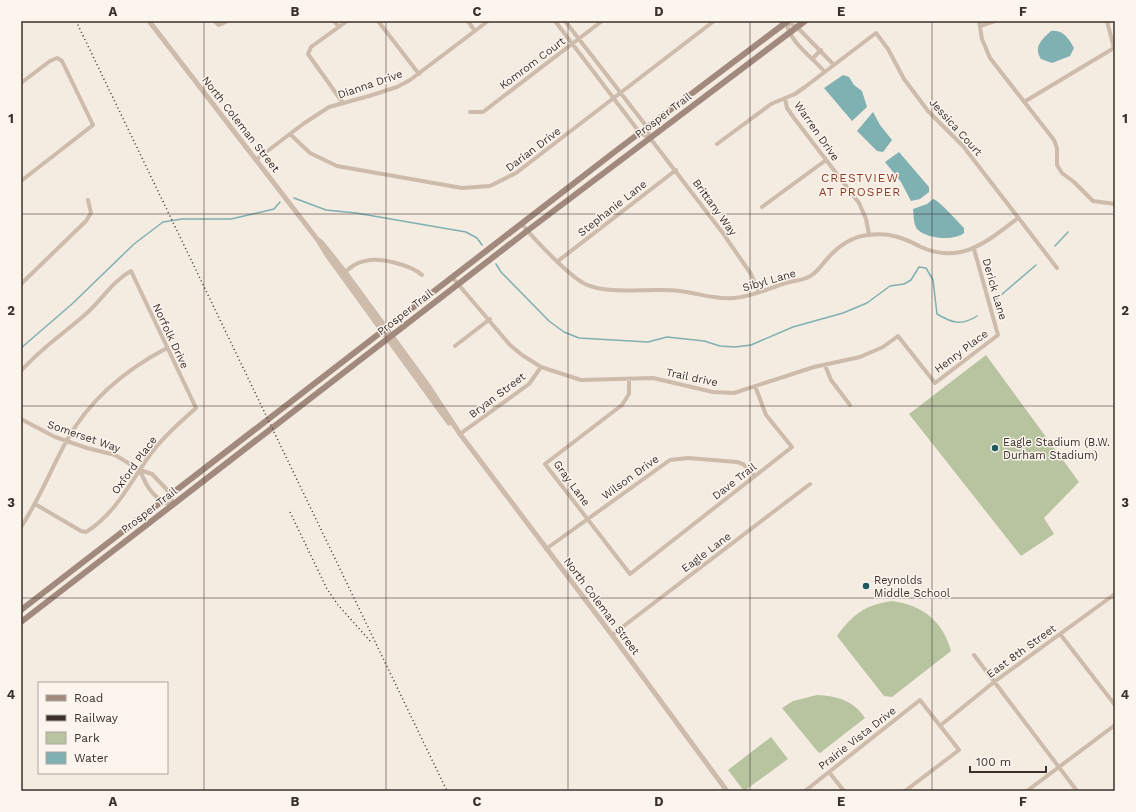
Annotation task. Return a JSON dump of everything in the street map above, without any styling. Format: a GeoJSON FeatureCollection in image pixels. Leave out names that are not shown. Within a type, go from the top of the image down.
{"type":"FeatureCollection","features":[{"type":"Feature","properties":{"kind":"main road","name":"Prosper Trail"},"geometry":{"type":"LineString","coordinates":[[21,622],[390,336],[804,21]]}},
{"type":"Feature","properties":{"kind":"main road","name":"Prosper Trail"},"geometry":{"type":"LineString","coordinates":[[21,610],[78,568],[171,494],[647,127],[787,22]]}},
{"type":"Feature","properties":{"kind":"main road"},"geometry":{"type":"LineString","coordinates":[[78,568],[83,575]]}},
{"type":"Feature","properties":{"kind":"street","name":"North Coleman Street"},"geometry":{"type":"LineString","coordinates":[[149,21],[257,159],[317,239],[327,255],[427,384],[460,434],[612,635],[727,791]]}},
{"type":"Feature","properties":{"kind":"street"},"geometry":{"type":"LineString","coordinates":[[214,21],[219,25],[228,21]]}},
{"type":"Feature","properties":{"kind":"street"},"geometry":{"type":"LineString","coordinates":[[334,21],[339,27]]}},
{"type":"Feature","properties":{"kind":"street"},"geometry":{"type":"LineString","coordinates":[[343,103],[308,54],[311,47],[347,21]]}},
{"type":"Feature","properties":{"kind":"street"},"geometry":{"type":"LineString","coordinates":[[378,21],[419,74]]}},
{"type":"Feature","properties":{"kind":"street"},"geometry":{"type":"LineString","coordinates":[[468,21],[475,31]]}},
{"type":"Feature","properties":{"kind":"street","name":"Dianna Drive"},"geometry":{"type":"LineString","coordinates":[[257,159],[319,112],[343,103],[397,87],[419,74],[488,21]]}},
{"type":"Feature","properties":{"kind":"street","name":"Brittany Way"},"geometry":{"type":"LineString","coordinates":[[555,21],[640,133],[650,138]]}},
{"type":"Feature","properties":{"kind":"street","name":"Brittany Way"},"geometry":{"type":"LineString","coordinates":[[565,21],[647,127],[650,138],[676,170],[751,274],[759,292]]}},
{"type":"Feature","properties":{"kind":"street","name":"Komrom Court"},"geometry":{"type":"LineString","coordinates":[[470,112],[483,112],[602,21]]}},
{"type":"Feature","properties":{"kind":"street","name":"Darian Drive"},"geometry":{"type":"LineString","coordinates":[[290,134],[310,153],[337,166],[462,188],[481,188],[498,183],[516,173],[714,21]]}},
{"type":"Feature","properties":{"kind":"street"},"geometry":{"type":"LineString","coordinates":[[979,21],[982,39],[990,58],[1056,145],[1057,165],[1062,173],[1074,182],[1093,201],[1115,204]]}},
{"type":"Feature","properties":{"kind":"street"},"geometry":{"type":"LineString","coordinates":[[980,26],[995,21]]}},
{"type":"Feature","properties":{"kind":"street"},"geometry":{"type":"LineString","coordinates":[[1024,102],[1114,48],[1107,21]]}},
{"type":"Feature","properties":{"kind":"street"},"geometry":{"type":"LineString","coordinates":[[717,144],[771,104],[795,94],[833,64],[797,27],[787,22]]}},
{"type":"Feature","properties":{"kind":"street"},"geometry":{"type":"LineString","coordinates":[[787,22],[789,33],[796,43],[824,71]]}},
{"type":"Feature","properties":{"kind":"street","name":"Jessica Court"},"geometry":{"type":"LineString","coordinates":[[833,64],[876,33],[888,49],[904,79],[924,104],[963,146],[1057,268]]}},
{"type":"Feature","properties":{"kind":"street"},"geometry":{"type":"LineString","coordinates":[[812,59],[820,50]]}},
{"type":"Feature","properties":{"kind":"street"},"geometry":{"type":"LineString","coordinates":[[21,83],[50,61],[57,58],[62,61],[93,125],[21,181]]}},
{"type":"Feature","properties":{"kind":"street","name":"Warren Drive"},"geometry":{"type":"LineString","coordinates":[[785,98],[791,113],[859,203],[866,219],[869,234]]}},
{"type":"Feature","properties":{"kind":"street"},"geometry":{"type":"LineString","coordinates":[[762,207],[826,160]]}},
{"type":"Feature","properties":{"kind":"street","name":"Stephanie Lane"},"geometry":{"type":"LineString","coordinates":[[558,261],[676,170]]}},
{"type":"Feature","properties":{"kind":"street"},"geometry":{"type":"LineString","coordinates":[[21,284],[86,221],[91,212],[88,200]]}},
{"type":"Feature","properties":{"kind":"street","name":"Sibyl Lane"},"geometry":{"type":"LineString","coordinates":[[522,224],[527,231],[558,261],[585,284],[614,291],[662,289],[725,299],[736,298],[759,292],[809,277],[842,245],[869,234],[894,235],[929,250],[944,253],[974,249],[989,240],[1018,218]]}},
{"type":"Feature","properties":{"kind":"street","name":"North Coleman Street"},"geometry":{"type":"LineString","coordinates":[[317,239],[322,243],[345,272],[385,330]]}},
{"type":"Feature","properties":{"kind":"street","name":"Derick Lane"},"geometry":{"type":"LineString","coordinates":[[974,249],[998,335]]}},
{"type":"Feature","properties":{"kind":"street"},"geometry":{"type":"LineString","coordinates":[[345,272],[360,262],[374,260],[410,266],[422,274]]}},
{"type":"Feature","properties":{"kind":"street","name":"Norfolk Drive"},"geometry":{"type":"LineString","coordinates":[[21,372],[38,352],[88,312],[119,278],[131,271],[196,408]]}},
{"type":"Feature","properties":{"kind":"street","name":"Trail drive"},"geometry":{"type":"LineString","coordinates":[[452,277],[457,285],[490,319],[510,345],[522,355],[541,367],[580,380],[661,379],[713,392],[734,393],[825,365],[860,357],[883,347],[898,336],[935,383]]}},
{"type":"Feature","properties":{"kind":"street"},"geometry":{"type":"LineString","coordinates":[[455,346],[490,319]]}},
{"type":"Feature","properties":{"kind":"street","name":"Henry Place"},"geometry":{"type":"LineString","coordinates":[[935,383],[998,335]]}},
{"type":"Feature","properties":{"kind":"street"},"geometry":{"type":"LineString","coordinates":[[21,528],[35,504],[66,441],[81,418],[110,386],[130,369],[167,348]]}},
{"type":"Feature","properties":{"kind":"street"},"geometry":{"type":"LineString","coordinates":[[825,365],[831,380],[850,405]]}},
{"type":"Feature","properties":{"kind":"street","name":"Bryan Street"},"geometry":{"type":"LineString","coordinates":[[460,434],[529,384],[541,367]]}},
{"type":"Feature","properties":{"kind":"street","name":"Gray Lane"},"geometry":{"type":"LineString","coordinates":[[629,379],[629,394],[622,405],[545,464],[630,574]]}},
{"type":"Feature","properties":{"kind":"street","name":"Dave Trail"},"geometry":{"type":"LineString","coordinates":[[630,574],[792,448],[766,416],[754,386]]}},
{"type":"Feature","properties":{"kind":"street","name":"Oxford Place"},"geometry":{"type":"LineString","coordinates":[[35,504],[81,531],[86,532],[102,520],[118,502],[140,470],[170,432],[196,408]]}},
{"type":"Feature","properties":{"kind":"street","name":"Somerset Way"},"geometry":{"type":"LineString","coordinates":[[21,419],[42,431],[66,441],[115,455],[140,470],[152,474],[171,494]]}},
{"type":"Feature","properties":{"kind":"street","name":"Wilson Drive"},"geometry":{"type":"LineString","coordinates":[[546,549],[670,460],[688,458],[737,462],[743,464],[755,476]]}},
{"type":"Feature","properties":{"kind":"street"},"geometry":{"type":"LineString","coordinates":[[140,470],[144,482],[161,502],[172,505],[171,494]]}},
{"type":"Feature","properties":{"kind":"street","name":"Eagle Lane"},"geometry":{"type":"LineString","coordinates":[[612,635],[810,484]]}},
{"type":"Feature","properties":{"kind":"street","name":"East 8th Street"},"geometry":{"type":"LineString","coordinates":[[940,725],[994,682],[1115,594]]}},
{"type":"Feature","properties":{"kind":"street"},"geometry":{"type":"LineString","coordinates":[[1060,634],[1115,705]]}},
{"type":"Feature","properties":{"kind":"street"},"geometry":{"type":"LineString","coordinates":[[974,655],[1077,791]]}},
{"type":"Feature","properties":{"kind":"street","name":"Prairie Vista Drive"},"geometry":{"type":"LineString","coordinates":[[804,791],[920,700],[940,725]]}},
{"type":"Feature","properties":{"kind":"street"},"geometry":{"type":"LineString","coordinates":[[905,791],[959,750],[940,725]]}},
{"type":"Feature","properties":{"kind":"street"},"geometry":{"type":"LineString","coordinates":[[1027,791],[1115,725]]}},
{"type":"Feature","properties":{"kind":"street"},"geometry":{"type":"LineString","coordinates":[[829,772],[844,791]]}},
{"type":"Feature","properties":{"kind":"green space","name":"Eagle Stadium (B.W. Durham Stadium)"},"geometry":{"type":"Polygon","coordinates":[[[986,355],[1079,482],[1044,518],[1054,534],[1021,556],[909,414],[986,355]]]}},
{"type":"Feature","properties":{"kind":"green space"},"geometry":{"type":"Polygon","coordinates":[[[892,601],[913,606],[930,616],[943,631],[951,651],[892,697],[884,696],[837,636],[854,616],[860,612],[874,605],[892,601]]]}},
{"type":"Feature","properties":{"kind":"green space"},"geometry":{"type":"Polygon","coordinates":[[[817,695],[831,696],[844,700],[855,707],[865,718],[820,753],[782,708],[793,701],[817,695]]]}},
{"type":"Feature","properties":{"kind":"green space"},"geometry":{"type":"Polygon","coordinates":[[[771,737],[788,759],[744,791],[728,770],[771,737]]]}},
{"type":"Feature","properties":{"kind":"water"},"geometry":{"type":"Polygon","coordinates":[[[1051,31],[1059,32],[1065,35],[1074,48],[1070,56],[1052,63],[1041,59],[1038,51],[1038,47],[1042,40],[1051,31]]]}},
{"type":"Feature","properties":{"kind":"water"},"geometry":{"type":"Polygon","coordinates":[[[843,75],[849,77],[854,85],[862,91],[867,107],[852,121],[824,88],[843,75]]]}},
{"type":"Feature","properties":{"kind":"water"},"geometry":{"type":"Polygon","coordinates":[[[873,112],[880,125],[892,140],[883,152],[877,151],[857,131],[873,112]]]}},
{"type":"Feature","properties":{"kind":"water"},"geometry":{"type":"Polygon","coordinates":[[[899,152],[929,187],[929,192],[920,199],[911,201],[901,182],[885,162],[899,152]]]}},
{"type":"Feature","properties":{"kind":"water"},"geometry":{"type":"Polygon","coordinates":[[[933,199],[944,207],[964,228],[964,233],[960,236],[941,238],[922,233],[916,228],[913,209],[927,204],[933,199]]]}},
{"type":"Feature","properties":{"kind":"waterway"},"geometry":{"type":"LineString","coordinates":[[294,198],[326,210],[356,213],[466,232],[477,238],[482,245]]}},
{"type":"Feature","properties":{"kind":"waterway"},"geometry":{"type":"LineString","coordinates":[[21,348],[72,304],[134,244],[163,222],[182,219],[231,219],[274,209],[280,202]]}},
{"type":"Feature","properties":{"kind":"waterway"},"geometry":{"type":"LineString","coordinates":[[1055,246],[1068,232]]}},
{"type":"Feature","properties":{"kind":"waterway"},"geometry":{"type":"LineString","coordinates":[[496,264],[501,272],[549,321],[564,332],[579,338],[648,342],[667,337],[704,341],[720,346],[735,347],[751,345],[793,327],[843,313],[867,303],[890,286],[904,284],[911,280],[919,267],[926,268],[933,280],[937,314],[947,320],[957,322],[967,321],[977,316]]}},
{"type":"Feature","properties":{"kind":"waterway"},"geometry":{"type":"LineString","coordinates":[[994,301],[1036,265]]}},
{"type":"Feature","properties":{"kind":"railway"},"geometry":{"type":"LineString","coordinates":[[76,21],[447,791]]}},
{"type":"Feature","properties":{"kind":"railway"},"geometry":{"type":"LineString","coordinates":[[290,512],[327,589],[338,605],[371,642]]}},
{"type":"Feature","properties":{"kind":"place","name":"Eagle Stadium (B.W. Durham Stadium)"},"geometry":{"type":"Point","coordinates":[995,448]}},
{"type":"Feature","properties":{"kind":"place","name":"Reynolds Middle School"},"geometry":{"type":"Point","coordinates":[866,586]}},
{"type":"Feature","properties":{"kind":"district","name":"CRESTVIEW AT PROSPER"},"geometry":{"type":"Point","coordinates":[860,185]}}]}
